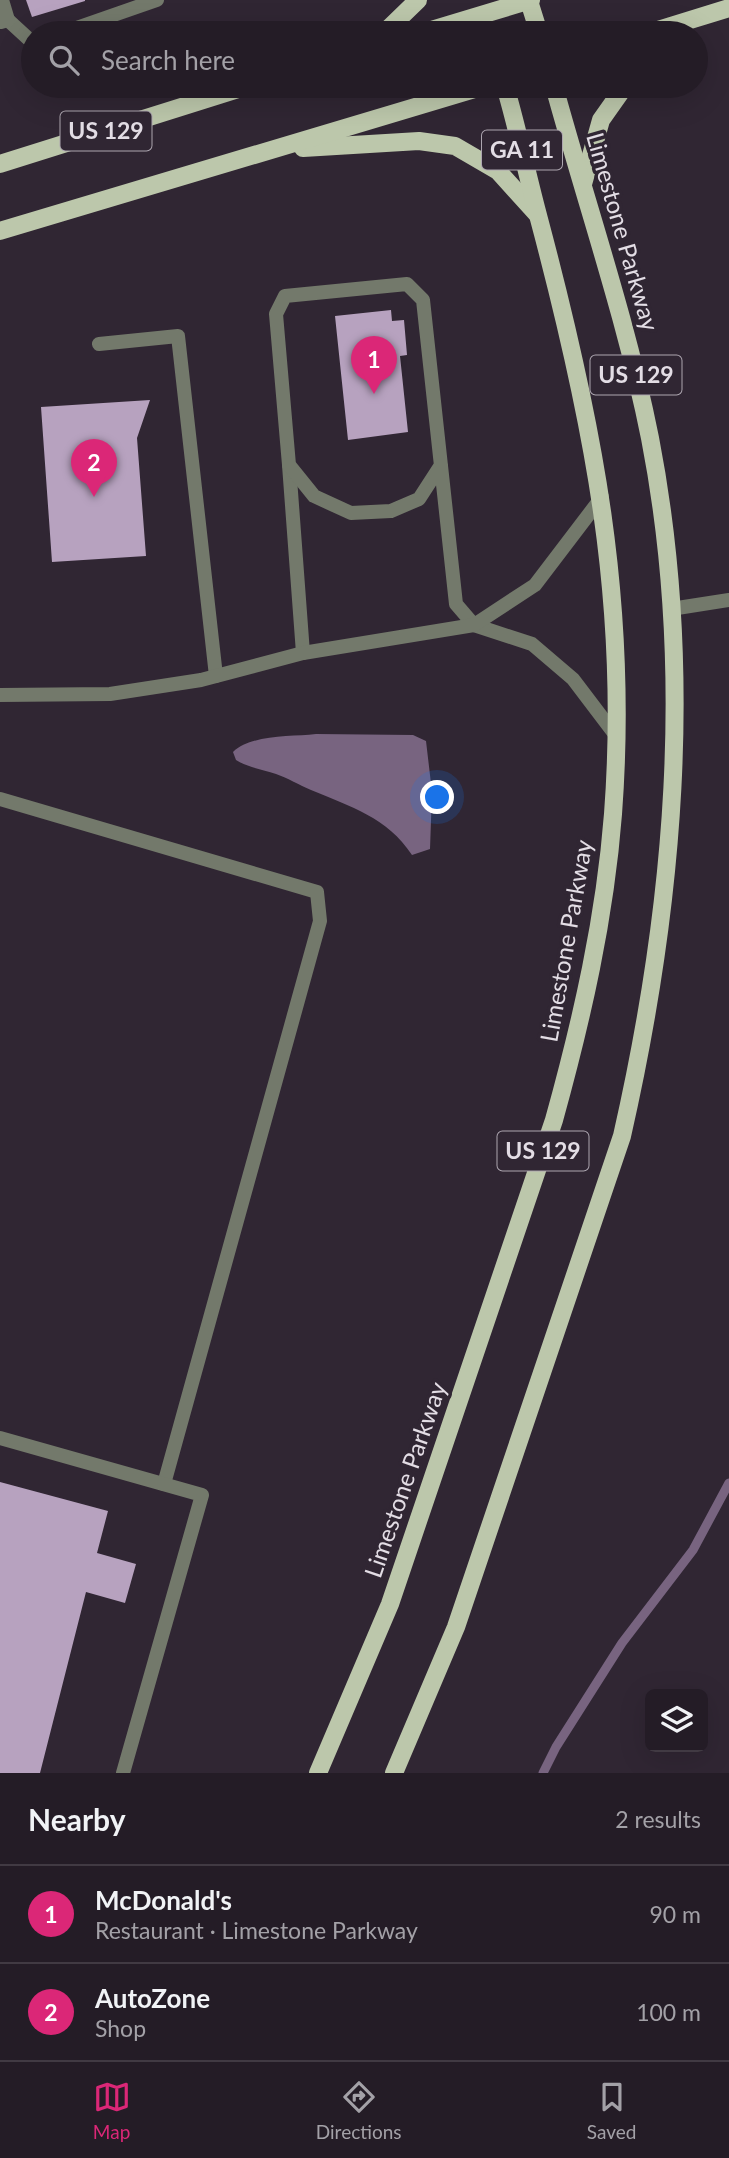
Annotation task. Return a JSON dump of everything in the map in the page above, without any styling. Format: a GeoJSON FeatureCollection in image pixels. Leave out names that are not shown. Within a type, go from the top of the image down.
{"type":"FeatureCollection","features":[{"type":"Feature","properties":{"kind":"main road"},"geometry":{"type":"LineString","coordinates":[[396,21],[418,0]]}},
{"type":"Feature","properties":{"kind":"main road"},"geometry":{"type":"LineString","coordinates":[[492,21],[530,0],[536,21]]}},
{"type":"Feature","properties":{"kind":"main road"},"geometry":{"type":"LineString","coordinates":[[687,21],[729,8]]}},
{"type":"Feature","properties":{"kind":"main road","name":"US 129"},"geometry":{"type":"LineString","coordinates":[[0,164],[210,98]]}},
{"type":"Feature","properties":{"kind":"main road","name":"US 129"},"geometry":{"type":"LineString","coordinates":[[0,231],[445,98]]}},
{"type":"Feature","properties":{"kind":"main road","name":"Limestone Parkway"},"geometry":{"type":"LineString","coordinates":[[317,1773],[390,1604],[554,1119],[581,1019],[605,892],[617,737],[616,643],[602,497],[573,348],[508,98]]}},
{"type":"Feature","properties":{"kind":"main road","name":"Limestone Parkway"},"geometry":{"type":"LineString","coordinates":[[394,1773],[456,1628],[622,1136],[640,1058],[664,900],[675,740],[670,571],[650,439],[620,310],[558,98]]}},
{"type":"Feature","properties":{"kind":"main road","name":"GA 11"},"geometry":{"type":"LineString","coordinates":[[583,184],[601,120],[617,98]]}},
{"type":"Feature","properties":{"kind":"main road","name":"US 129"},"geometry":{"type":"LineString","coordinates":[[275,149],[419,141],[455,146],[498,171],[538,214]]}},
{"type":"Feature","properties":{"kind":"lane"},"geometry":{"type":"LineString","coordinates":[[2,0],[4,21],[21,34]]}},
{"type":"Feature","properties":{"kind":"lane"},"geometry":{"type":"LineString","coordinates":[[96,21],[156,0]]}},
{"type":"Feature","properties":{"kind":"lane"},"geometry":{"type":"LineString","coordinates":[[303,653],[276,313],[285,296],[407,284],[423,300],[456,604],[474,625],[532,644],[573,679],[617,737]]}},
{"type":"Feature","properties":{"kind":"lane"},"geometry":{"type":"LineString","coordinates":[[99,344],[178,336],[216,676]]}},
{"type":"Feature","properties":{"kind":"lane"},"geometry":{"type":"LineString","coordinates":[[289,465],[314,496],[351,513],[391,511],[419,499],[441,465]]}},
{"type":"Feature","properties":{"kind":"lane"},"geometry":{"type":"LineString","coordinates":[[0,695],[110,694],[216,676],[303,653],[474,625],[535,585],[602,497]]}},
{"type":"Feature","properties":{"kind":"lane"},"geometry":{"type":"LineString","coordinates":[[671,609],[729,600]]}},
{"type":"Feature","properties":{"kind":"lane"},"geometry":{"type":"LineString","coordinates":[[0,799],[317,892],[320,921],[164,1484]]}},
{"type":"Feature","properties":{"kind":"lane"},"geometry":{"type":"LineString","coordinates":[[0,1438],[202,1496],[123,1773]]}},
{"type":"Feature","properties":{"kind":"shaded area"},"geometry":{"type":"Polygon","coordinates":[[[316,734],[413,735],[426,741],[432,792],[430,849],[412,855],[380,822],[280,776],[241,763],[236,760],[233,752],[261,739],[316,734]]]}},
{"type":"Feature","properties":{"kind":"building"},"geometry":{"type":"Polygon","coordinates":[[[26,0],[85,0],[85,1],[32,17],[26,0]]]}},
{"type":"Feature","properties":{"kind":"building"},"geometry":{"type":"Polygon","coordinates":[[[391,310],[392,321],[404,320],[407,355],[400,356],[408,432],[348,440],[335,316],[391,310]]]}},
{"type":"Feature","properties":{"kind":"building"},"geometry":{"type":"Polygon","coordinates":[[[150,400],[137,438],[146,556],[52,562],[41,407],[150,400]]]}},
{"type":"Feature","properties":{"kind":"building"},"geometry":{"type":"Polygon","coordinates":[[[0,1482],[108,1511],[97,1553],[136,1564],[125,1603],[86,1592],[40,1773],[0,1773],[0,1482]]]}},
{"type":"Feature","properties":{"kind":"waterway"},"geometry":{"type":"LineString","coordinates":[[543,1773],[556,1747],[622,1643],[693,1550],[729,1483]]}},
{"type":"Feature","properties":{"kind":"place","name":"McDonald's"},"geometry":{"type":"Point","coordinates":[374,394]}},
{"type":"Feature","properties":{"kind":"place","name":"AutoZone"},"geometry":{"type":"Point","coordinates":[94,497]}}]}
